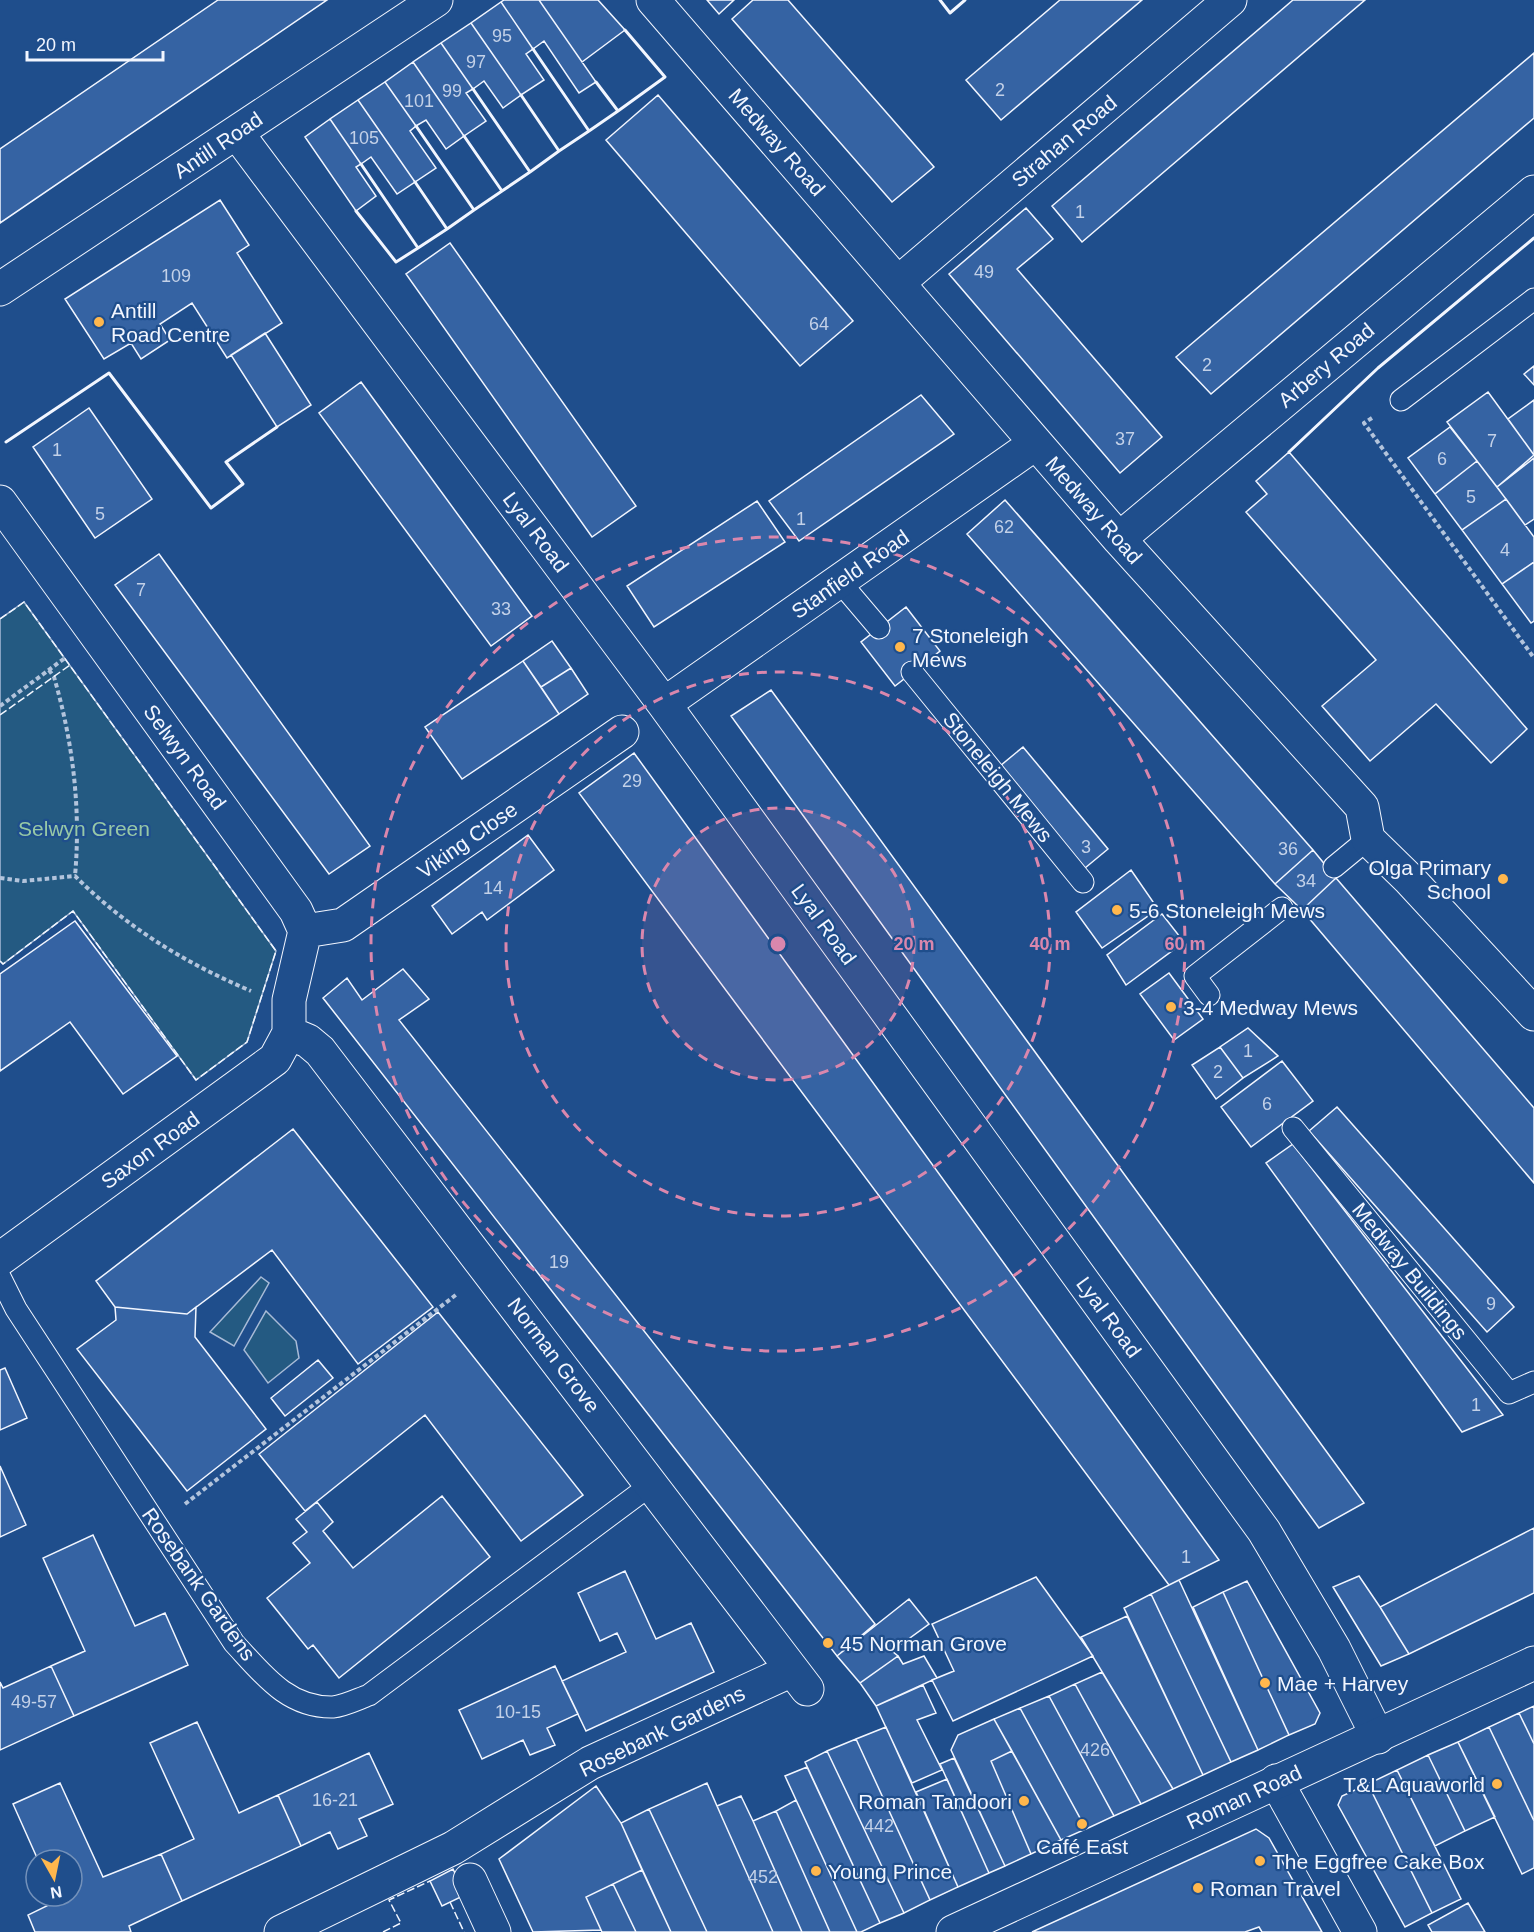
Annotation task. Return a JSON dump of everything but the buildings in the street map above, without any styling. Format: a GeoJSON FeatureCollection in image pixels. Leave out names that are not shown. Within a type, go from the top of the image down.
{"type":"FeatureCollection","features":[{"type":"Feature","properties":{"kind":"street","name":"Antill Road"},"geometry":{"type":"LineString","coordinates":[[0,289],[436,0]]}},
{"type":"Feature","properties":{"kind":"street","name":"Medway Road"},"geometry":{"type":"LineString","coordinates":[[653,0],[1119,539],[1362,807],[1368,839]]}},
{"type":"Feature","properties":{"kind":"street","name":"Strahan Road"},"geometry":{"type":"LineString","coordinates":[[899,282],[1230,0]]}},
{"type":"Feature","properties":{"kind":"street","name":"Lyal Road"},"geometry":{"type":"LineString","coordinates":[[237,133],[664,704],[1264,1531],[1334,1649],[1378,1737]]}},
{"type":"Feature","properties":{"kind":"street","name":"Arbery Road"},"geometry":{"type":"LineString","coordinates":[[1119,539],[1534,192]]}},
{"type":"Feature","properties":{"kind":"street","name":"Stanfield Road"},"geometry":{"type":"LineString","coordinates":[[664,704],[1036,443]]}},
{"type":"Feature","properties":{"kind":"street","name":"Selwyn Road"},"geometry":{"type":"LineString","coordinates":[[0,501],[296,911],[305,931]]}},
{"type":"Feature","properties":{"kind":"street","name":"Viking Close"},"geometry":{"type":"LineString","coordinates":[[305,931],[344,925],[622,732]]}},
{"type":"Feature","properties":{"kind":"street"},"geometry":{"type":"LineString","coordinates":[[1368,839],[1410,880],[1534,1014]]}},
{"type":"Feature","properties":{"kind":"street"},"geometry":{"type":"LineString","coordinates":[[290,1033],[289,1000],[305,931]]}},
{"type":"Feature","properties":{"kind":"street","name":"Saxon Road"},"geometry":{"type":"LineString","coordinates":[[0,1259],[275,1059],[290,1033]]}},
{"type":"Feature","properties":{"kind":"street","name":"Norman Grove"},"geometry":{"type":"LineString","coordinates":[[290,1033],[308,1041],[320,1051],[799,1680]]}},
{"type":"Feature","properties":{"kind":"street","name":"Roman Road"},"geometry":{"type":"LineString","coordinates":[[953,1932],[1534,1663]]}},
{"type":"Feature","properties":{"kind":"street","name":"Rosebank Gardens"},"geometry":{"type":"LineString","coordinates":[[281,1932],[453,1848],[590,1763],[799,1680]]}},
{"type":"Feature","properties":{"kind":"street"},"geometry":{"type":"LineString","coordinates":[[1276,1781],[1360,1932]]}},
{"type":"Feature","properties":{"kind":"street"},"geometry":{"type":"LineString","coordinates":[[470,1880],[494,1932]]}},
{"type":"Feature","properties":{"kind":"lane"},"geometry":{"type":"LineString","coordinates":[[1401,399],[1534,299]]}},
{"type":"Feature","properties":{"kind":"lane"},"geometry":{"type":"LineString","coordinates":[[840,582],[879,628]]}},
{"type":"Feature","properties":{"kind":"lane","name":"Stoneleigh Mews"},"geometry":{"type":"LineString","coordinates":[[912,672],[1083,882]]}},
{"type":"Feature","properties":{"kind":"lane"},"geometry":{"type":"LineString","coordinates":[[1334,867],[1368,839]]}},
{"type":"Feature","properties":{"kind":"lane"},"geometry":{"type":"LineString","coordinates":[[1209,995],[1195,976],[1282,908]]}},
{"type":"Feature","properties":{"kind":"lane","name":"Medway Buildings"},"geometry":{"type":"LineString","coordinates":[[1293,1128],[1509,1393],[1534,1382]]}},
{"type":"Feature","properties":{"kind":"lane","name":"Rosebank Gardens"},"geometry":{"type":"LineString","coordinates":[[0,1277],[16,1309],[234,1642],[273,1686],[302,1703],[335,1707],[369,1695],[652,1484]]}},
{"type":"Feature","properties":{"kind":"path"},"geometry":{"type":"LineString","coordinates":[[1401,399],[1364,423],[1534,658]]}},
{"type":"Feature","properties":{"kind":"path"},"geometry":{"type":"LineString","coordinates":[[0,706],[96,636]]}},
{"type":"Feature","properties":{"kind":"path"},"geometry":{"type":"LineString","coordinates":[[49,670],[60,696],[72,758],[78,844],[75,876]]}},
{"type":"Feature","properties":{"kind":"path"},"geometry":{"type":"LineString","coordinates":[[0,878],[23,881],[75,876],[123,919],[185,960],[262,996],[289,1000]]}},
{"type":"Feature","properties":{"kind":"path"},"geometry":{"type":"LineString","coordinates":[[157,1525],[489,1271]]}},
{"type":"Feature","properties":{"kind":"green space","name":"Selwyn Green"},"geometry":{"type":"Polygon","coordinates":[[[24,602],[276,951],[247,1042],[196,1080],[73,911],[3,964],[0,961],[0,619],[24,602]]]}},
{"type":"Feature","properties":{"kind":"green space"},"geometry":{"type":"Polygon","coordinates":[[[261,1277],[269,1283],[234,1346],[210,1332],[261,1277]]]}},
{"type":"Feature","properties":{"kind":"green space"},"geometry":{"type":"Polygon","coordinates":[[[266,1311],[296,1341],[299,1358],[268,1383],[244,1350],[266,1311]]]}},
{"type":"Feature","properties":{"kind":"fence"},"geometry":{"type":"LineString","coordinates":[[0,619],[24,602],[276,951],[247,1042],[196,1080],[73,911],[3,964],[0,961]]}},
{"type":"Feature","properties":{"kind":"fence"},"geometry":{"type":"LineString","coordinates":[[0,715],[70,665]]}},
{"type":"Feature","properties":{"kind":"fence"},"geometry":{"type":"LineString","coordinates":[[383,1932],[401,1923],[389,1900],[430,1881]]}},
{"type":"Feature","properties":{"kind":"fence"},"geometry":{"type":"LineString","coordinates":[[450,1902],[464,1932]]}},
{"type":"Feature","properties":{"kind":"wall"},"geometry":{"type":"LineString","coordinates":[[940,0],[950,13],[965,0]]}},
{"type":"Feature","properties":{"kind":"wall"},"geometry":{"type":"LineString","coordinates":[[596,82],[618,111],[665,77],[625,30]]}},
{"type":"Feature","properties":{"kind":"wall"},"geometry":{"type":"LineString","coordinates":[[533,49],[589,131],[618,111]]}},
{"type":"Feature","properties":{"kind":"wall"},"geometry":{"type":"LineString","coordinates":[[473,89],[530,172],[559,151]]}},
{"type":"Feature","properties":{"kind":"wall"},"geometry":{"type":"LineString","coordinates":[[521,95],[559,151],[589,131]]}},
{"type":"Feature","properties":{"kind":"wall"},"geometry":{"type":"LineString","coordinates":[[416,126],[474,210],[502,191]]}},
{"type":"Feature","properties":{"kind":"wall"},"geometry":{"type":"LineString","coordinates":[[464,136],[502,191],[530,172]]}},
{"type":"Feature","properties":{"kind":"wall"},"geometry":{"type":"LineString","coordinates":[[361,164],[418,248],[447,229]]}},
{"type":"Feature","properties":{"kind":"wall"},"geometry":{"type":"LineString","coordinates":[[415,182],[447,229],[474,210]]}},
{"type":"Feature","properties":{"kind":"wall"},"geometry":{"type":"LineString","coordinates":[[356,211],[396,262],[418,248]]}},
{"type":"Feature","properties":{"kind":"wall"},"geometry":{"type":"LineString","coordinates":[[1289,452],[1378,368],[1534,238]]}},
{"type":"Feature","properties":{"kind":"wall"},"geometry":{"type":"LineString","coordinates":[[6,442],[109,373],[211,508],[243,484],[226,462],[277,427]]}},
{"type":"Feature","properties":{"kind":"place","name":"Antill Road Centre"},"geometry":{"type":"Point","coordinates":[99,322]}},
{"type":"Feature","properties":{"kind":"place","name":"7 Stoneleigh Mews"},"geometry":{"type":"Point","coordinates":[900,647]}},
{"type":"Feature","properties":{"kind":"place","name":"Olga Primary School"},"geometry":{"type":"Point","coordinates":[1503,879]}},
{"type":"Feature","properties":{"kind":"place","name":"5-6 Stoneleigh Mews"},"geometry":{"type":"Point","coordinates":[1117,910]}},
{"type":"Feature","properties":{"kind":"place","name":"3-4 Medway Mews"},"geometry":{"type":"Point","coordinates":[1171,1007]}},
{"type":"Feature","properties":{"kind":"place","name":"45 Norman Grove"},"geometry":{"type":"Point","coordinates":[828,1643]}},
{"type":"Feature","properties":{"kind":"place","name":"Mae + Harvey"},"geometry":{"type":"Point","coordinates":[1265,1683]}},
{"type":"Feature","properties":{"kind":"place","name":"T&L Aquaworld"},"geometry":{"type":"Point","coordinates":[1497,1784]}},
{"type":"Feature","properties":{"kind":"place","name":"Roman Tandoori"},"geometry":{"type":"Point","coordinates":[1024,1801]}},
{"type":"Feature","properties":{"kind":"place","name":"Café East"},"geometry":{"type":"Point","coordinates":[1082,1824]}},
{"type":"Feature","properties":{"kind":"place","name":"The Eggfree Cake Box"},"geometry":{"type":"Point","coordinates":[1260,1861]}},
{"type":"Feature","properties":{"kind":"place","name":"Young Prince"},"geometry":{"type":"Point","coordinates":[816,1871]}},
{"type":"Feature","properties":{"kind":"place","name":"Roman Travel"},"geometry":{"type":"Point","coordinates":[1198,1888]}}]}
